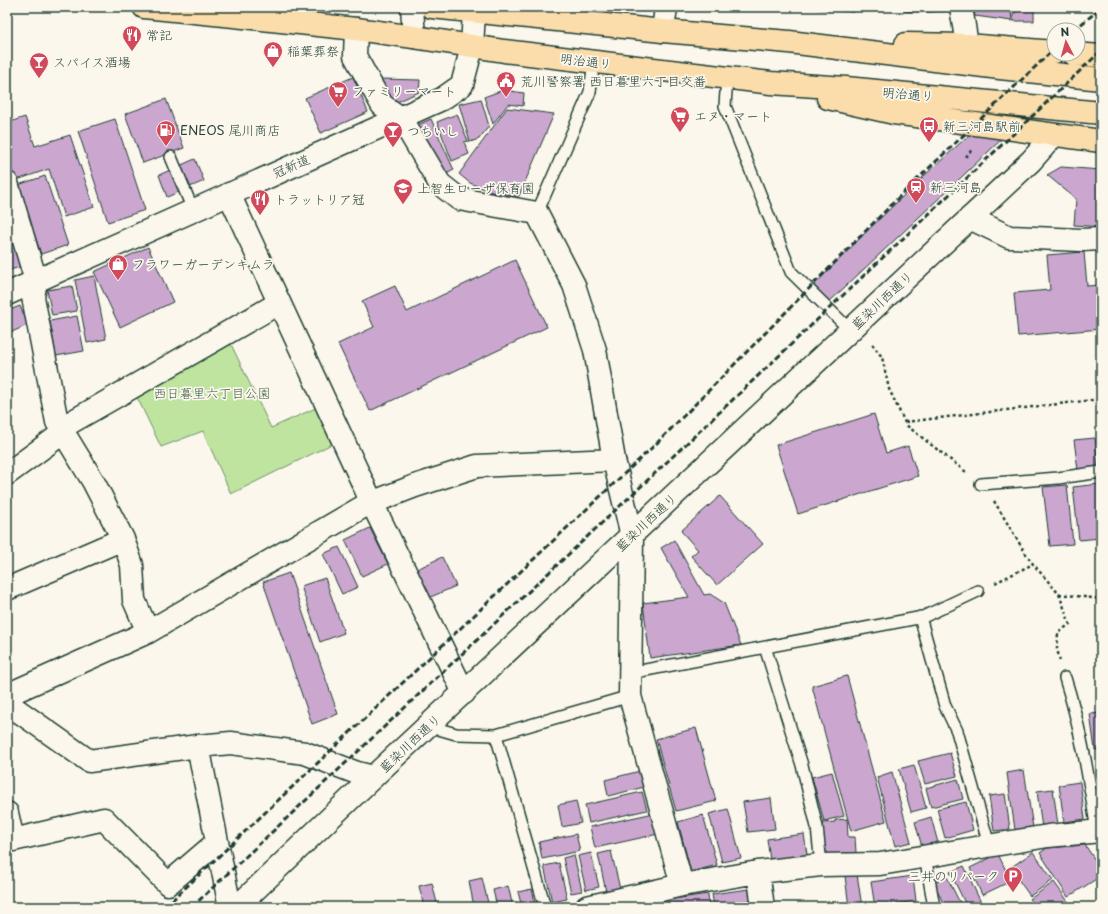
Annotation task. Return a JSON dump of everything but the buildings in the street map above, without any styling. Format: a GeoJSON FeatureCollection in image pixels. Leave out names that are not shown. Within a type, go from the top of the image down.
{"type":"FeatureCollection","features":[{"type":"Feature","properties":{"kind":"main road","name":"明治通り"},"geometry":{"type":"LineString","coordinates":[[144,7],[356,29],[594,62],[771,83],[846,88],[1101,113]]}},
{"type":"Feature","properties":{"kind":"main road"},"geometry":{"type":"LineString","coordinates":[[432,7],[474,12],[539,12],[663,31],[789,42],[1101,79]]}},
{"type":"Feature","properties":{"kind":"main road"},"geometry":{"type":"LineString","coordinates":[[789,42],[967,45],[1046,51]]}},
{"type":"Feature","properties":{"kind":"main road"},"geometry":{"type":"LineString","coordinates":[[1086,55],[1101,56]]}},
{"type":"Feature","properties":{"kind":"main road"},"geometry":{"type":"LineString","coordinates":[[771,83],[822,97],[894,113],[1101,141]]}},
{"type":"Feature","properties":{"kind":"street"},"geometry":{"type":"LineString","coordinates":[[412,7],[414,37]]}},
{"type":"Feature","properties":{"kind":"street"},"geometry":{"type":"LineString","coordinates":[[663,31],[666,7]]}},
{"type":"Feature","properties":{"kind":"street"},"geometry":{"type":"LineString","coordinates":[[961,7],[967,45]]}},
{"type":"Feature","properties":{"kind":"street","name":"冠新道"},"geometry":{"type":"LineString","coordinates":[[7,294],[442,99],[462,85],[472,46],[474,12]]}},
{"type":"Feature","properties":{"kind":"street"},"geometry":{"type":"LineString","coordinates":[[356,29],[355,56],[382,105],[401,118],[440,184],[459,199],[538,213],[574,285],[595,350],[614,460],[632,536],[630,696],[682,885]]}},
{"type":"Feature","properties":{"kind":"street","name":"藍染川西通り"},"geometry":{"type":"LineString","coordinates":[[237,907],[373,777],[1031,161],[1054,135]]}},
{"type":"Feature","properties":{"kind":"street"},"geometry":{"type":"LineString","coordinates":[[7,183],[36,281],[34,297],[57,422],[93,481],[123,539],[132,565],[134,600],[148,632]]}},
{"type":"Feature","properties":{"kind":"street"},"geometry":{"type":"LineString","coordinates":[[229,194],[372,503],[464,693]]}},
{"type":"Feature","properties":{"kind":"street"},"geometry":{"type":"LineString","coordinates":[[970,218],[1009,237],[1081,240],[1101,239]]}},
{"type":"Feature","properties":{"kind":"street"},"geometry":{"type":"LineString","coordinates":[[7,474],[62,430],[279,303]]}},
{"type":"Feature","properties":{"kind":"street"},"geometry":{"type":"LineString","coordinates":[[7,695],[148,632],[366,506],[415,486],[478,466],[614,460]]}},
{"type":"Feature","properties":{"kind":"street"},"geometry":{"type":"LineString","coordinates":[[7,589],[123,539]]}},
{"type":"Feature","properties":{"kind":"street"},"geometry":{"type":"LineString","coordinates":[[7,703],[90,761],[198,746],[231,743],[305,753],[357,773],[373,777]]}},
{"type":"Feature","properties":{"kind":"street"},"geometry":{"type":"LineString","coordinates":[[198,746],[230,907]]}},
{"type":"Feature","properties":{"kind":"street"},"geometry":{"type":"LineString","coordinates":[[7,813],[13,840],[104,819],[168,884],[217,842]]}},
{"type":"Feature","properties":{"kind":"street"},"geometry":{"type":"LineString","coordinates":[[587,907],[682,885],[758,872],[821,865],[880,864],[1048,836],[1099,831]]}},
{"type":"Feature","properties":{"kind":"street"},"geometry":{"type":"LineString","coordinates":[[758,872],[763,907]]}},
{"type":"Feature","properties":{"kind":"lane"},"geometry":{"type":"LineString","coordinates":[[538,213],[590,92],[594,62]]}},
{"type":"Feature","properties":{"kind":"lane"},"geometry":{"type":"LineString","coordinates":[[727,78],[725,106],[791,272],[850,330]]}},
{"type":"Feature","properties":{"kind":"lane"},"geometry":{"type":"LineString","coordinates":[[171,158],[193,210]]}},
{"type":"Feature","properties":{"kind":"lane"},"geometry":{"type":"LineString","coordinates":[[981,484],[1058,478],[1101,472]]}},
{"type":"Feature","properties":{"kind":"lane"},"geometry":{"type":"LineString","coordinates":[[630,673],[923,617],[978,591]]}},
{"type":"Feature","properties":{"kind":"lane"},"geometry":{"type":"LineString","coordinates":[[920,617],[945,706],[957,731],[989,846]]}},
{"type":"Feature","properties":{"kind":"lane"},"geometry":{"type":"LineString","coordinates":[[765,647],[802,765],[817,827],[821,865]]}},
{"type":"Feature","properties":{"kind":"lane"},"geometry":{"type":"LineString","coordinates":[[1065,678],[1072,701],[1088,772],[1099,831]]}},
{"type":"Feature","properties":{"kind":"lane"},"geometry":{"type":"LineString","coordinates":[[428,726],[456,734],[496,735],[630,696]]}},
{"type":"Feature","properties":{"kind":"lane"},"geometry":{"type":"LineString","coordinates":[[496,735],[545,907]]}},
{"type":"Feature","properties":{"kind":"lane"},"geometry":{"type":"LineString","coordinates":[[925,856],[934,907]]}},
{"type":"Feature","properties":{"kind":"path"},"geometry":{"type":"LineString","coordinates":[[966,157],[977,145]]}},
{"type":"Feature","properties":{"kind":"path"},"geometry":{"type":"LineString","coordinates":[[850,330],[868,340],[882,357],[889,389],[906,424],[987,490],[1024,551],[1033,564],[1059,594],[1070,624],[1058,633],[1057,649],[1065,678]]}},
{"type":"Feature","properties":{"kind":"path"},"geometry":{"type":"LineString","coordinates":[[905,422],[1101,399]]}},
{"type":"Feature","properties":{"kind":"path"},"geometry":{"type":"LineString","coordinates":[[978,591],[1033,564]]}},
{"type":"Feature","properties":{"kind":"path"},"geometry":{"type":"LineString","coordinates":[[1059,594],[1101,599]]}},
{"type":"Feature","properties":{"kind":"green space","name":"西日暮里六丁目公園"},"geometry":{"type":"Polygon","coordinates":[[[229,340],[271,428],[318,407],[334,443],[231,494],[203,431],[161,447],[135,393],[229,340]]]}},
{"type":"Feature","properties":{"kind":"railway"},"geometry":{"type":"LineString","coordinates":[[1084,22],[1101,8]]}},
{"type":"Feature","properties":{"kind":"railway"},"geometry":{"type":"LineString","coordinates":[[192,907],[668,461],[1101,51]]}},
{"type":"Feature","properties":{"kind":"railway"},"geometry":{"type":"LineString","coordinates":[[165,907],[659,441],[905,191],[1046,57]]}},
{"type":"Feature","properties":{"kind":"place","name":"常記"},"geometry":{"type":"Point","coordinates":[132,52]}},
{"type":"Feature","properties":{"kind":"place","name":"稲葉葬祭"},"geometry":{"type":"Point","coordinates":[273,68]}},
{"type":"Feature","properties":{"kind":"place","name":"スパイス酒場"},"geometry":{"type":"Point","coordinates":[39,79]}},
{"type":"Feature","properties":{"kind":"place","name":"荒川警察署 西日暮里六丁目交番"},"geometry":{"type":"Point","coordinates":[506,98]}},
{"type":"Feature","properties":{"kind":"place","name":"ファミリーマート"},"geometry":{"type":"Point","coordinates":[338,108]}},
{"type":"Feature","properties":{"kind":"place","name":"エヌ・マート"},"geometry":{"type":"Point","coordinates":[680,133]}},
{"type":"Feature","properties":{"kind":"place","name":"新三河島駅前"},"geometry":{"type":"Point","coordinates":[929,143]}},
{"type":"Feature","properties":{"kind":"place","name":"ENEOS 尾川商店"},"geometry":{"type":"Point","coordinates":[166,147]}},
{"type":"Feature","properties":{"kind":"place","name":"つちいし"},"geometry":{"type":"Point","coordinates":[393,148]}},
{"type":"Feature","properties":{"kind":"place","name":"新三河島"},"geometry":{"type":"Point","coordinates":[916,204]}},
{"type":"Feature","properties":{"kind":"place","name":"上智生ローザ保育園"},"geometry":{"type":"Point","coordinates":[403,205]}},
{"type":"Feature","properties":{"kind":"place","name":"トラットリア冠"},"geometry":{"type":"Point","coordinates":[260,216]}},
{"type":"Feature","properties":{"kind":"place","name":"フラワーガーデンキムラ"},"geometry":{"type":"Point","coordinates":[118,281]}},
{"type":"Feature","properties":{"kind":"place","name":"三井のリパーク"},"geometry":{"type":"Point","coordinates":[1013,893]}}]}
